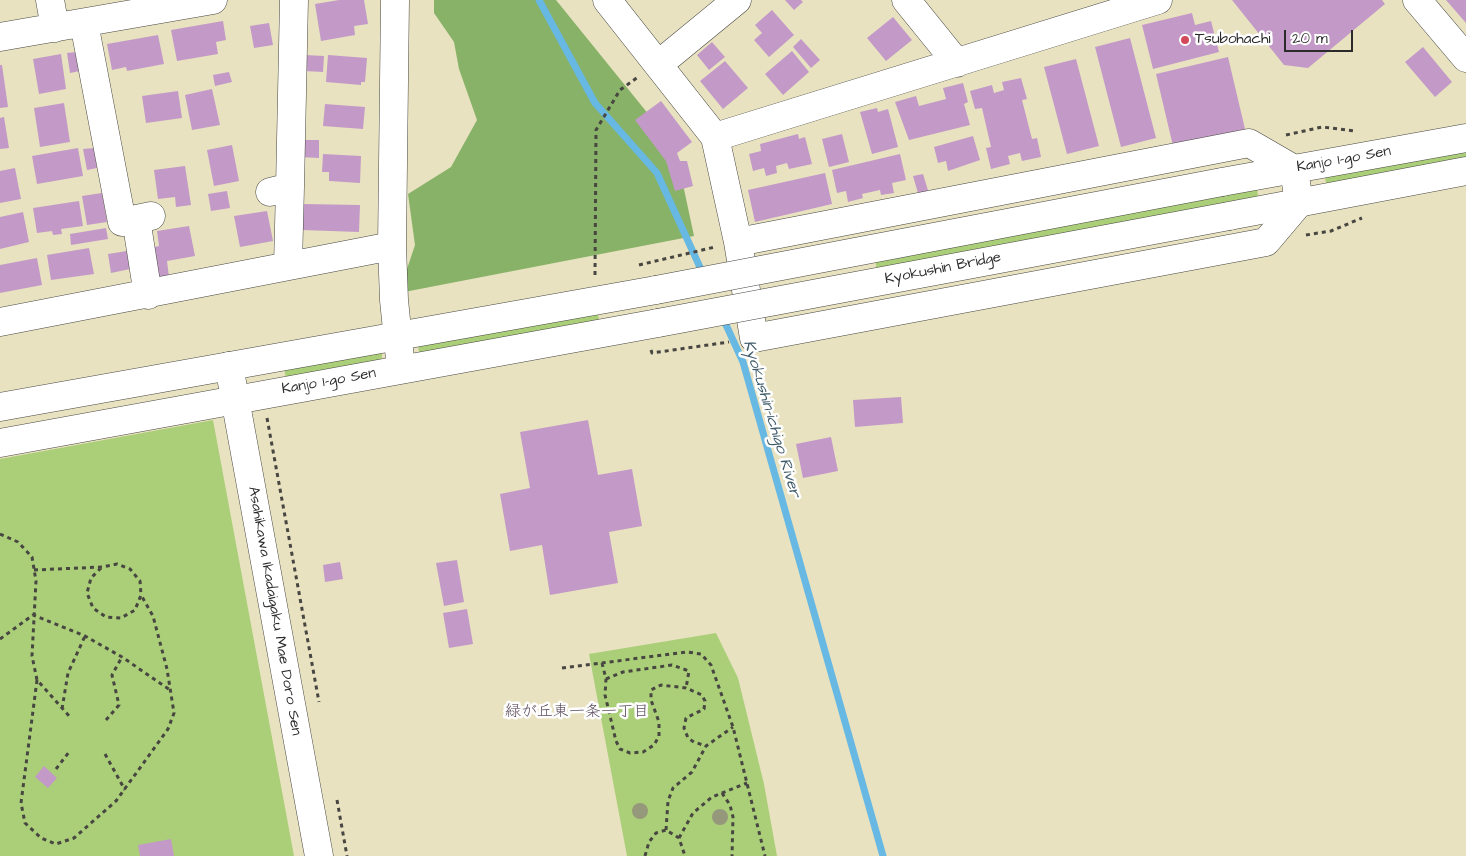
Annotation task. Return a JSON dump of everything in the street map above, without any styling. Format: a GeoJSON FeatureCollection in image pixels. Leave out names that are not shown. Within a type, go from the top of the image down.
{"type":"FeatureCollection","features":[{"type":"Feature","properties":{"kind":"street"},"geometry":{"type":"LineString","coordinates":[[50,0],[55,28]]}},
{"type":"Feature","properties":{"kind":"street"},"geometry":{"type":"LineString","coordinates":[[0,37],[213,0]]}},
{"type":"Feature","properties":{"kind":"street"},"geometry":{"type":"LineString","coordinates":[[288,265],[280,190],[294,0]]}},
{"type":"Feature","properties":{"kind":"street"},"geometry":{"type":"LineString","coordinates":[[395,0],[392,246],[397,336],[401,369]]}},
{"type":"Feature","properties":{"kind":"street"},"geometry":{"type":"LineString","coordinates":[[607,0],[715,137],[738,242],[754,338],[1266,242],[1299,203],[1466,172]]}},
{"type":"Feature","properties":{"kind":"street"},"geometry":{"type":"LineString","coordinates":[[659,64],[737,0]]}},
{"type":"Feature","properties":{"kind":"street"},"geometry":{"type":"LineString","coordinates":[[906,0],[957,63]]}},
{"type":"Feature","properties":{"kind":"street"},"geometry":{"type":"LineString","coordinates":[[715,137],[1158,0]]}},
{"type":"Feature","properties":{"kind":"street"},"geometry":{"type":"LineString","coordinates":[[1417,0],[1466,58]]}},
{"type":"Feature","properties":{"kind":"street"},"geometry":{"type":"LineString","coordinates":[[84,23],[122,222],[143,218],[148,295]]}},
{"type":"Feature","properties":{"kind":"street","name":"Kanjo 1-go Sen"},"geometry":{"type":"LineString","coordinates":[[397,336],[656,290],[1222,182],[1466,138]]}},
{"type":"Feature","properties":{"kind":"street"},"geometry":{"type":"LineString","coordinates":[[738,242],[1249,143],[1294,169],[1299,203]]}},
{"type":"Feature","properties":{"kind":"street","name":"Kyokushin Bridge"},"geometry":{"type":"LineString","coordinates":[[658,323],[1299,203]]}},
{"type":"Feature","properties":{"kind":"street"},"geometry":{"type":"LineString","coordinates":[[0,322],[148,295],[288,265],[392,246]]}},
{"type":"Feature","properties":{"kind":"street","name":"Kanjo 1-go Sen"},"geometry":{"type":"LineString","coordinates":[[0,443],[658,323]]}},
{"type":"Feature","properties":{"kind":"street"},"geometry":{"type":"LineString","coordinates":[[0,407],[397,336]]}},
{"type":"Feature","properties":{"kind":"street","name":"Asahikawa Ikadaigaku Mae Doro Sen"},"geometry":{"type":"LineString","coordinates":[[229,366],[319,856]]}},
{"type":"Feature","properties":{"kind":"path"},"geometry":{"type":"LineString","coordinates":[[596,282],[596,130],[620,90],[659,64]]}},
{"type":"Feature","properties":{"kind":"path"},"geometry":{"type":"LineString","coordinates":[[1249,143],[1322,127],[1359,131]]}},
{"type":"Feature","properties":{"kind":"path"},"geometry":{"type":"LineString","coordinates":[[1303,236],[1332,231],[1366,217]]}},
{"type":"Feature","properties":{"kind":"path"},"geometry":{"type":"LineString","coordinates":[[647,263],[738,242]]}},
{"type":"Feature","properties":{"kind":"path"},"geometry":{"type":"LineString","coordinates":[[667,351],[754,338]]}},
{"type":"Feature","properties":{"kind":"path"},"geometry":{"type":"LineString","coordinates":[[265,410],[320,708]]}},
{"type":"Feature","properties":{"kind":"path"},"geometry":{"type":"LineString","coordinates":[[0,534],[18,542],[32,558],[34,570],[36,581],[32,656],[37,680],[21,803],[25,823],[41,838],[56,844],[74,838],[116,801],[168,729],[174,713],[153,616],[141,595],[140,581],[130,569],[116,564],[102,567],[34,570]]}},
{"type":"Feature","properties":{"kind":"path"},"geometry":{"type":"LineString","coordinates":[[102,567],[91,578],[87,593],[93,608],[106,617],[121,618],[135,610],[141,595]]}},
{"type":"Feature","properties":{"kind":"path"},"geometry":{"type":"LineString","coordinates":[[33,615],[84,636],[122,657],[170,690]]}},
{"type":"Feature","properties":{"kind":"path"},"geometry":{"type":"LineString","coordinates":[[0,639],[33,615]]}},
{"type":"Feature","properties":{"kind":"path"},"geometry":{"type":"LineString","coordinates":[[62,709],[68,673],[84,636]]}},
{"type":"Feature","properties":{"kind":"path"},"geometry":{"type":"LineString","coordinates":[[562,668],[687,652],[701,654],[711,665],[734,727],[765,856]]}},
{"type":"Feature","properties":{"kind":"path"},"geometry":{"type":"LineString","coordinates":[[106,720],[119,705],[112,675],[122,657]]}},
{"type":"Feature","properties":{"kind":"path"},"geometry":{"type":"LineString","coordinates":[[602,663],[606,679],[605,695],[620,750],[630,753],[643,752],[654,745],[659,736],[659,722],[651,700],[651,690],[660,685],[686,688],[702,695],[705,701],[704,709],[686,718],[684,728],[688,738],[706,746]]}},
{"type":"Feature","properties":{"kind":"path"},"geometry":{"type":"LineString","coordinates":[[606,679],[623,672],[672,665],[689,671],[686,688]]}},
{"type":"Feature","properties":{"kind":"path"},"geometry":{"type":"LineString","coordinates":[[37,680],[71,718]]}},
{"type":"Feature","properties":{"kind":"path"},"geometry":{"type":"LineString","coordinates":[[666,830],[668,801],[673,788],[692,772],[706,746],[734,727]]}},
{"type":"Feature","properties":{"kind":"path"},"geometry":{"type":"LineString","coordinates":[[56,769],[69,752]]}},
{"type":"Feature","properties":{"kind":"path"},"geometry":{"type":"LineString","coordinates":[[104,754],[125,790]]}},
{"type":"Feature","properties":{"kind":"path"},"geometry":{"type":"LineString","coordinates":[[679,838],[693,813],[712,797],[747,783]]}},
{"type":"Feature","properties":{"kind":"path"},"geometry":{"type":"LineString","coordinates":[[335,791],[347,856]]}},
{"type":"Feature","properties":{"kind":"path"},"geometry":{"type":"LineString","coordinates":[[722,793],[730,805],[733,817],[732,856]]}},
{"type":"Feature","properties":{"kind":"path"},"geometry":{"type":"LineString","coordinates":[[645,856],[649,842],[656,833],[666,830],[679,838],[685,856]]}},
{"type":"Feature","properties":{"kind":"green space"},"geometry":{"type":"Polygon","coordinates":[[[434,0],[556,0],[675,147],[694,236],[399,293],[415,245],[408,194],[451,167],[477,120],[459,69],[454,42],[434,13],[434,0]]]}},
{"type":"Feature","properties":{"kind":"green space"},"geometry":{"type":"Polygon","coordinates":[[[1466,149],[1466,160],[1330,185],[1326,183],[1325,178],[1329,174],[1466,149]]]}},
{"type":"Feature","properties":{"kind":"green space"},"geometry":{"type":"Polygon","coordinates":[[[1257,189],[1258,196],[1252,199],[877,270],[875,261],[1257,189]]]}},
{"type":"Feature","properties":{"kind":"green space"},"geometry":{"type":"Polygon","coordinates":[[[597,311],[600,322],[426,353],[419,352],[418,346],[423,344],[597,311]]]}},
{"type":"Feature","properties":{"kind":"green space"},"geometry":{"type":"Polygon","coordinates":[[[382,352],[382,358],[377,362],[286,379],[284,368],[382,352]]]}},
{"type":"Feature","properties":{"kind":"green space"},"geometry":{"type":"Polygon","coordinates":[[[213,420],[294,856],[0,856],[0,459],[213,420]]]}},
{"type":"Feature","properties":{"kind":"green space"},"geometry":{"type":"Polygon","coordinates":[[[716,633],[738,678],[764,784],[777,856],[627,856],[589,654],[716,633]]]}},
{"type":"Feature","properties":{"kind":"building"},"geometry":{"type":"Polygon","coordinates":[[[339,0],[364,0],[368,24],[354,26],[355,35],[321,41],[315,4],[339,0]]]}},
{"type":"Feature","properties":{"kind":"building"},"geometry":{"type":"Polygon","coordinates":[[[785,0],[801,0],[803,2],[794,10],[785,0]]]}},
{"type":"Feature","properties":{"kind":"building"},"geometry":{"type":"Polygon","coordinates":[[[1232,0],[1382,0],[1385,4],[1308,68],[1284,65],[1232,0]]]}},
{"type":"Feature","properties":{"kind":"building"},"geometry":{"type":"Polygon","coordinates":[[[1446,0],[1466,0],[1466,23],[1446,0]]]}},
{"type":"Feature","properties":{"kind":"building"},"geometry":{"type":"Polygon","coordinates":[[[772,10],[794,35],[769,57],[754,40],[762,33],[755,25],[772,10]]]}},
{"type":"Feature","properties":{"kind":"building"},"geometry":{"type":"Polygon","coordinates":[[[1192,13],[1195,25],[1211,21],[1219,52],[1153,69],[1142,25],[1192,13]]]}},
{"type":"Feature","properties":{"kind":"building"},"geometry":{"type":"Polygon","coordinates":[[[893,17],[912,40],[886,61],[867,38],[893,17]]]}},
{"type":"Feature","properties":{"kind":"building"},"geometry":{"type":"Polygon","coordinates":[[[223,21],[226,40],[216,42],[218,54],[177,61],[171,30],[223,21]]]}},
{"type":"Feature","properties":{"kind":"building"},"geometry":{"type":"Polygon","coordinates":[[[269,23],[273,45],[254,48],[250,26],[269,23]]]}},
{"type":"Feature","properties":{"kind":"building"},"geometry":{"type":"Polygon","coordinates":[[[158,35],[164,64],[127,71],[126,67],[112,70],[107,44],[158,35]]]}},
{"type":"Feature","properties":{"kind":"building"},"geometry":{"type":"Polygon","coordinates":[[[1130,38],[1156,138],[1121,147],[1095,47],[1130,38]]]}},
{"type":"Feature","properties":{"kind":"building"},"geometry":{"type":"Polygon","coordinates":[[[801,39],[820,60],[811,68],[793,47],[801,39]]]}},
{"type":"Feature","properties":{"kind":"building"},"geometry":{"type":"Polygon","coordinates":[[[712,42],[725,57],[709,70],[697,55],[712,42]]]}},
{"type":"Feature","properties":{"kind":"building"},"geometry":{"type":"Polygon","coordinates":[[[1423,47],[1452,82],[1435,97],[1405,62],[1423,47]]]}},
{"type":"Feature","properties":{"kind":"building"},"geometry":{"type":"Polygon","coordinates":[[[792,51],[809,72],[783,95],[765,74],[792,51]]]}},
{"type":"Feature","properties":{"kind":"building"},"geometry":{"type":"Polygon","coordinates":[[[76,52],[80,71],[70,73],[67,53],[76,52]]]}},
{"type":"Feature","properties":{"kind":"building"},"geometry":{"type":"Polygon","coordinates":[[[61,54],[66,89],[39,94],[33,59],[61,54]]]}},
{"type":"Feature","properties":{"kind":"building"},"geometry":{"type":"Polygon","coordinates":[[[305,55],[324,56],[323,72],[304,71],[305,55]]]}},
{"type":"Feature","properties":{"kind":"building"},"geometry":{"type":"Polygon","coordinates":[[[328,55],[367,58],[365,82],[361,82],[361,85],[326,82],[328,55]]]}},
{"type":"Feature","properties":{"kind":"building"},"geometry":{"type":"Polygon","coordinates":[[[1228,57],[1245,129],[1173,146],[1156,74],[1228,57]]]}},
{"type":"Feature","properties":{"kind":"building"},"geometry":{"type":"Polygon","coordinates":[[[1076,59],[1099,146],[1067,154],[1044,67],[1076,59]]]}},
{"type":"Feature","properties":{"kind":"building"},"geometry":{"type":"Polygon","coordinates":[[[725,61],[748,88],[723,109],[700,81],[725,61]]]}},
{"type":"Feature","properties":{"kind":"building"},"geometry":{"type":"Polygon","coordinates":[[[0,65],[2,65],[8,107],[0,108],[0,65]]]}},
{"type":"Feature","properties":{"kind":"building"},"geometry":{"type":"Polygon","coordinates":[[[229,72],[232,82],[215,86],[213,75],[229,72]]]}},
{"type":"Feature","properties":{"kind":"building"},"geometry":{"type":"Polygon","coordinates":[[[1021,78],[1027,99],[1022,100],[1032,139],[1037,138],[1041,157],[1022,161],[1020,153],[1008,156],[1010,164],[991,169],[986,148],[991,147],[982,108],[975,109],[970,91],[992,85],[994,93],[1004,90],[1002,82],[1021,78]]]}},
{"type":"Feature","properties":{"kind":"building"},"geometry":{"type":"Polygon","coordinates":[[[963,83],[968,102],[964,104],[970,125],[909,140],[895,102],[916,96],[919,106],[946,99],[943,88],[963,83]]]}},
{"type":"Feature","properties":{"kind":"building"},"geometry":{"type":"Polygon","coordinates":[[[212,89],[220,125],[192,130],[185,95],[212,89]]]}},
{"type":"Feature","properties":{"kind":"building"},"geometry":{"type":"Polygon","coordinates":[[[178,91],[182,118],[146,123],[142,96],[178,91]]]}},
{"type":"Feature","properties":{"kind":"building"},"geometry":{"type":"Polygon","coordinates":[[[661,101],[692,142],[677,153],[680,161],[687,161],[693,186],[675,191],[666,161],[635,120],[661,101]]]}},
{"type":"Feature","properties":{"kind":"building"},"geometry":{"type":"Polygon","coordinates":[[[64,103],[70,142],[40,147],[34,108],[64,103]]]}},
{"type":"Feature","properties":{"kind":"building"},"geometry":{"type":"Polygon","coordinates":[[[325,104],[365,107],[363,129],[323,126],[325,104]]]}},
{"type":"Feature","properties":{"kind":"building"},"geometry":{"type":"Polygon","coordinates":[[[877,108],[878,112],[888,109],[898,147],[872,154],[860,112],[877,108]]]}},
{"type":"Feature","properties":{"kind":"building"},"geometry":{"type":"Polygon","coordinates":[[[4,117],[9,148],[0,149],[0,118],[4,117]]]}},
{"type":"Feature","properties":{"kind":"building"},"geometry":{"type":"Polygon","coordinates":[[[798,134],[799,139],[805,137],[812,164],[789,169],[787,163],[776,166],[777,173],[766,176],[764,168],[753,171],[749,154],[761,151],[760,144],[798,134]]]}},
{"type":"Feature","properties":{"kind":"building"},"geometry":{"type":"Polygon","coordinates":[[[842,134],[849,162],[829,167],[822,139],[842,134]]]}},
{"type":"Feature","properties":{"kind":"building"},"geometry":{"type":"Polygon","coordinates":[[[973,136],[980,160],[948,171],[946,161],[938,163],[934,147],[973,136]]]}},
{"type":"Feature","properties":{"kind":"building"},"geometry":{"type":"Polygon","coordinates":[[[300,140],[319,140],[319,158],[299,157],[300,140]]]}},
{"type":"Feature","properties":{"kind":"building"},"geometry":{"type":"Polygon","coordinates":[[[232,145],[239,181],[214,186],[207,150],[232,145]]]}},
{"type":"Feature","properties":{"kind":"building"},"geometry":{"type":"Polygon","coordinates":[[[78,148],[83,176],[37,184],[32,156],[78,148]]]}},
{"type":"Feature","properties":{"kind":"building"},"geometry":{"type":"Polygon","coordinates":[[[94,148],[97,168],[87,170],[83,149],[94,148]]]}},
{"type":"Feature","properties":{"kind":"building"},"geometry":{"type":"Polygon","coordinates":[[[323,154],[361,156],[360,183],[329,181],[329,172],[322,172],[323,154]]]}},
{"type":"Feature","properties":{"kind":"building"},"geometry":{"type":"Polygon","coordinates":[[[900,154],[906,180],[892,183],[894,193],[881,195],[880,190],[862,194],[863,198],[848,202],[846,191],[837,193],[832,170],[900,154]]]}},
{"type":"Feature","properties":{"kind":"building"},"geometry":{"type":"Polygon","coordinates":[[[185,166],[191,205],[176,207],[175,197],[158,199],[154,170],[185,166]]]}},
{"type":"Feature","properties":{"kind":"building"},"geometry":{"type":"Polygon","coordinates":[[[15,168],[21,199],[0,203],[0,171],[15,168]]]}},
{"type":"Feature","properties":{"kind":"building"},"geometry":{"type":"Polygon","coordinates":[[[825,173],[832,204],[755,222],[748,190],[825,173]]]}},
{"type":"Feature","properties":{"kind":"building"},"geometry":{"type":"Polygon","coordinates":[[[923,174],[930,197],[920,200],[913,176],[923,174]]]}},
{"type":"Feature","properties":{"kind":"building"},"geometry":{"type":"Polygon","coordinates":[[[227,191],[230,208],[211,211],[208,194],[227,191]]]}},
{"type":"Feature","properties":{"kind":"building"},"geometry":{"type":"Polygon","coordinates":[[[102,193],[107,222],[87,225],[82,196],[102,193]]]}},
{"type":"Feature","properties":{"kind":"building"},"geometry":{"type":"Polygon","coordinates":[[[79,201],[83,226],[61,229],[62,234],[53,235],[52,231],[37,233],[33,208],[79,201]]]}},
{"type":"Feature","properties":{"kind":"building"},"geometry":{"type":"Polygon","coordinates":[[[303,204],[360,205],[359,232],[302,230],[303,204]]]}},
{"type":"Feature","properties":{"kind":"building"},"geometry":{"type":"Polygon","coordinates":[[[267,211],[273,241],[240,247],[234,216],[267,211]]]}},
{"type":"Feature","properties":{"kind":"building"},"geometry":{"type":"Polygon","coordinates":[[[23,212],[29,242],[0,249],[0,217],[23,212]]]}},
{"type":"Feature","properties":{"kind":"building"},"geometry":{"type":"Polygon","coordinates":[[[189,226],[195,256],[167,261],[169,277],[153,279],[147,248],[159,246],[157,231],[189,226]]]}},
{"type":"Feature","properties":{"kind":"building"},"geometry":{"type":"Polygon","coordinates":[[[106,228],[108,239],[71,245],[70,234],[106,228]]]}},
{"type":"Feature","properties":{"kind":"building"},"geometry":{"type":"Polygon","coordinates":[[[89,248],[94,274],[51,280],[47,255],[89,248]]]}},
{"type":"Feature","properties":{"kind":"building"},"geometry":{"type":"Polygon","coordinates":[[[127,251],[130,269],[111,273],[108,254],[127,251]]]}},
{"type":"Feature","properties":{"kind":"building"},"geometry":{"type":"Polygon","coordinates":[[[37,258],[42,285],[0,293],[0,265],[37,258]]]}},
{"type":"Feature","properties":{"kind":"building"},"geometry":{"type":"Polygon","coordinates":[[[901,397],[903,423],[855,427],[853,400],[901,397]]]}},
{"type":"Feature","properties":{"kind":"building"},"geometry":{"type":"Polygon","coordinates":[[[588,420],[598,475],[632,469],[642,526],[609,532],[618,583],[550,595],[542,545],[510,551],[500,494],[530,488],[520,432],[588,420]]]}},
{"type":"Feature","properties":{"kind":"building"},"geometry":{"type":"Polygon","coordinates":[[[831,437],[838,471],[803,478],[796,444],[831,437]]]}},
{"type":"Feature","properties":{"kind":"building"},"geometry":{"type":"Polygon","coordinates":[[[457,560],[464,602],[444,606],[436,563],[457,560]]]}},
{"type":"Feature","properties":{"kind":"building"},"geometry":{"type":"Polygon","coordinates":[[[340,562],[343,579],[325,582],[323,565],[340,562]]]}},
{"type":"Feature","properties":{"kind":"building"},"geometry":{"type":"Polygon","coordinates":[[[467,609],[473,644],[449,648],[443,613],[467,609]]]}},
{"type":"Feature","properties":{"kind":"building"},"geometry":{"type":"Polygon","coordinates":[[[44,766],[57,778],[48,788],[35,777],[44,766]]]}},
{"type":"Feature","properties":{"kind":"building"},"geometry":{"type":"Polygon","coordinates":[[[171,839],[174,856],[140,856],[138,845],[171,839]]]}},
{"type":"Feature","properties":{"kind":"waterway","name":"Kyokushin-ichigo River"},"geometry":{"type":"LineString","coordinates":[[539,0],[595,103],[657,173],[704,276]]}},
{"type":"Feature","properties":{"kind":"waterway","name":"Kyokushin-ichigo River"},"geometry":{"type":"LineString","coordinates":[[722,316],[743,362],[883,856]]}},
{"type":"Feature","properties":{"kind":"place","name":"Tsubohachi"},"geometry":{"type":"Point","coordinates":[1185,40]}},
{"type":"Feature","properties":{"kind":"district","name":"緑が丘東一条一丁目"},"geometry":{"type":"Point","coordinates":[577,713]}}]}
